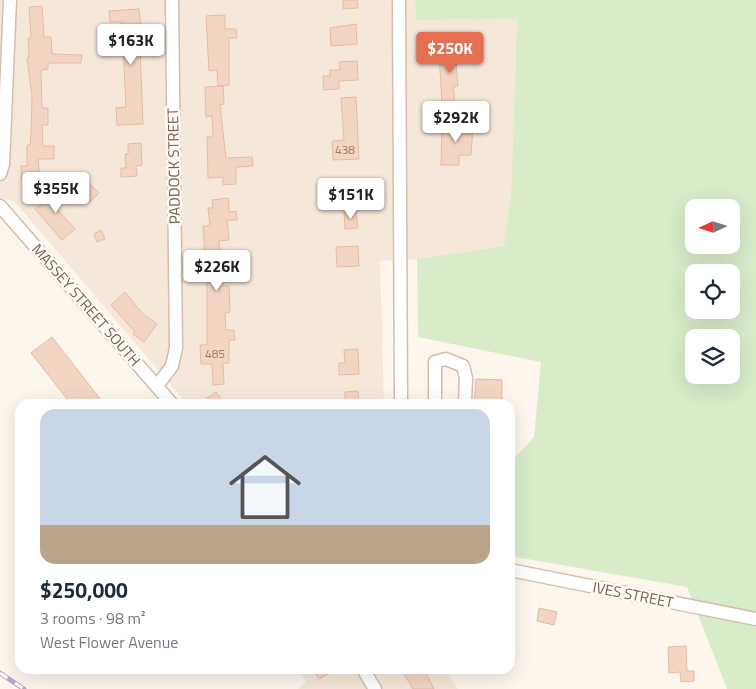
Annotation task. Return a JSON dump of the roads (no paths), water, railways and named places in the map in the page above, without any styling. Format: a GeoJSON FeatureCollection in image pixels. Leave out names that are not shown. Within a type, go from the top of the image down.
{"type":"FeatureCollection","features":[{"type":"Feature","properties":{"kind":"street"},"geometry":{"type":"LineString","coordinates":[[0,174],[3,164],[10,0]]}},
{"type":"Feature","properties":{"kind":"street","name":"PADDOCK STREET"},"geometry":{"type":"LineString","coordinates":[[157,386],[172,366],[176,348],[172,0]]}},
{"type":"Feature","properties":{"kind":"street"},"geometry":{"type":"LineString","coordinates":[[399,0],[401,399]]}},
{"type":"Feature","properties":{"kind":"street","name":"MASSEY STREET SOUTH"},"geometry":{"type":"LineString","coordinates":[[0,206],[168,399]]}},
{"type":"Feature","properties":{"kind":"street"},"geometry":{"type":"LineString","coordinates":[[435,399],[435,362],[446,359],[463,366],[466,378],[465,399]]}},
{"type":"Feature","properties":{"kind":"street","name":"IVES STREET"},"geometry":{"type":"LineString","coordinates":[[515,571],[756,619]]}},
{"type":"Feature","properties":{"kind":"street"},"geometry":{"type":"LineString","coordinates":[[366,674],[375,689]]}},
{"type":"Feature","properties":{"kind":"railway"},"geometry":{"type":"LineString","coordinates":[[0,673],[24,689]]}}]}
